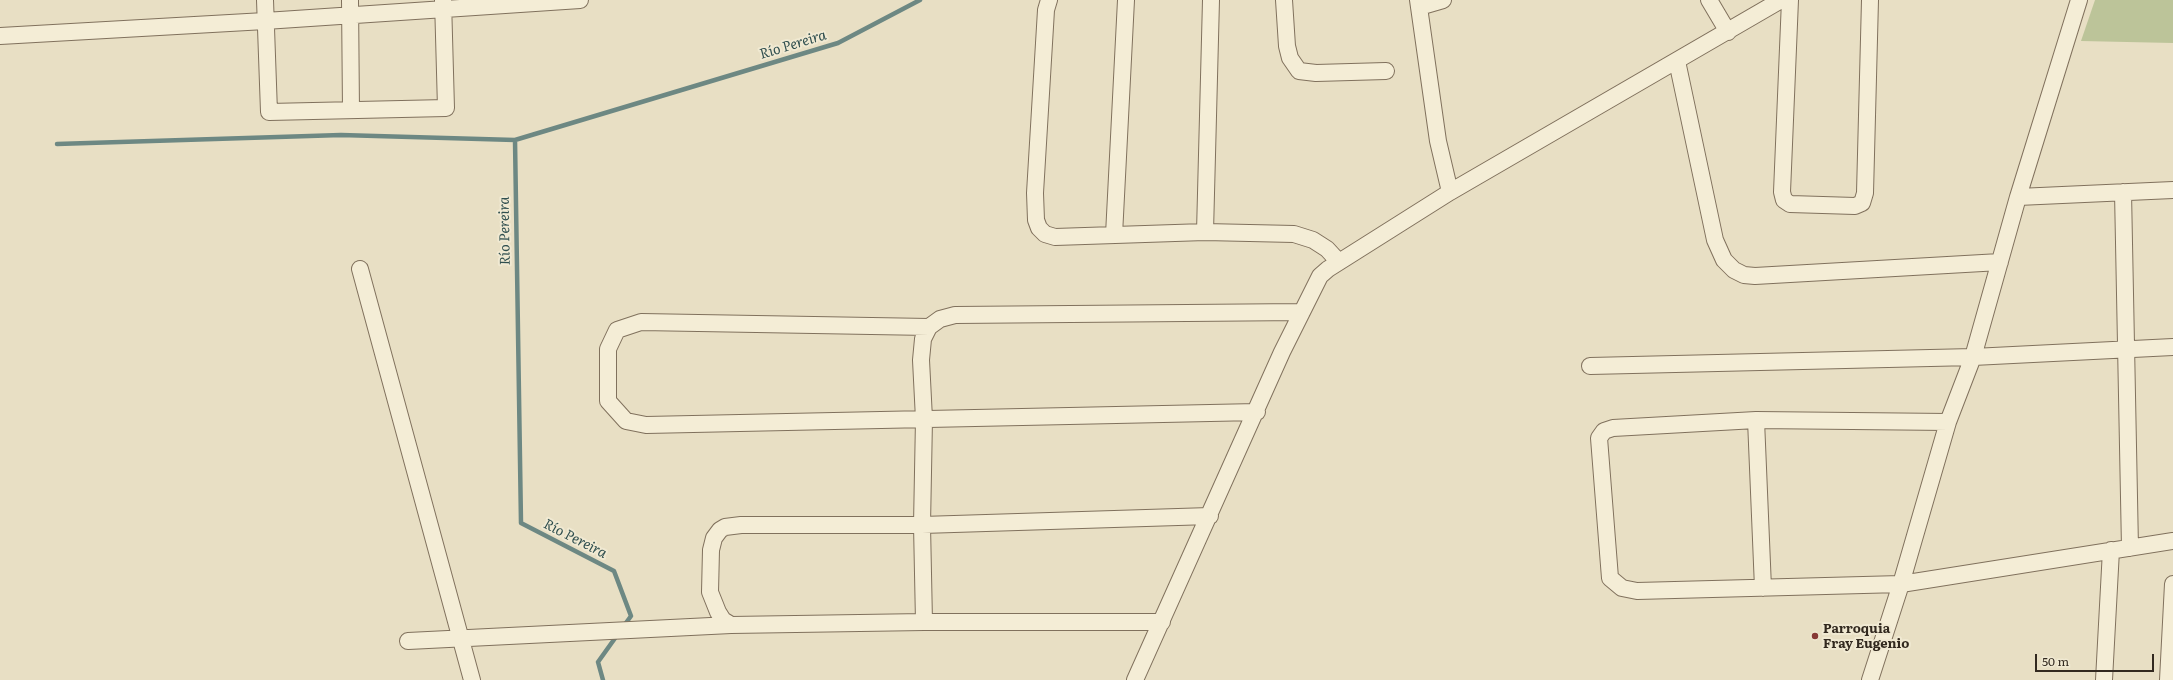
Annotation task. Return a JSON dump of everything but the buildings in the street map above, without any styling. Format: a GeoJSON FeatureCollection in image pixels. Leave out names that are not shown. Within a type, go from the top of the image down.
{"type":"FeatureCollection","features":[{"type":"Feature","properties":{"kind":"street"},"geometry":{"type":"LineString","coordinates":[[265,0],[269,112],[446,108],[443,5]]}},
{"type":"Feature","properties":{"kind":"street"},"geometry":{"type":"LineString","coordinates":[[0,36],[265,21],[350,8],[580,0]]}},
{"type":"Feature","properties":{"kind":"street"},"geometry":{"type":"LineString","coordinates":[[1049,0],[1046,10],[1035,193],[1036,220],[1042,231],[1050,236],[1205,232],[1294,234],[1313,240],[1327,249],[1339,262]]}},
{"type":"Feature","properties":{"kind":"street"},"geometry":{"type":"LineString","coordinates":[[1114,235],[1126,0]]}},
{"type":"Feature","properties":{"kind":"street"},"geometry":{"type":"LineString","coordinates":[[1205,232],[1211,0]]}},
{"type":"Feature","properties":{"kind":"street"},"geometry":{"type":"LineString","coordinates":[[1284,0],[1287,46],[1290,58],[1299,71],[1316,73],[1386,71]]}},
{"type":"Feature","properties":{"kind":"street"},"geometry":{"type":"LineString","coordinates":[[1443,0],[1419,4],[1438,141],[1450,192]]}},
{"type":"Feature","properties":{"kind":"street"},"geometry":{"type":"LineString","coordinates":[[1709,0],[1728,32]]}},
{"type":"Feature","properties":{"kind":"street"},"geometry":{"type":"LineString","coordinates":[[1135,680],[1302,312],[1320,276],[1339,262],[1450,192],[1781,0]]}},
{"type":"Feature","properties":{"kind":"street"},"geometry":{"type":"LineString","coordinates":[[1790,0],[1782,192],[1784,200],[1790,204],[1855,206],[1862,203],[1865,193],[1870,0]]}},
{"type":"Feature","properties":{"kind":"street"},"geometry":{"type":"LineString","coordinates":[[1870,680],[1901,584],[1948,422],[1973,357],[2018,197],[2079,0]]}},
{"type":"Feature","properties":{"kind":"street"},"geometry":{"type":"LineString","coordinates":[[350,8],[351,110]]}},
{"type":"Feature","properties":{"kind":"street"},"geometry":{"type":"LineString","coordinates":[[1677,61],[1715,240],[1724,260],[1734,270],[1755,276],[2000,262]]}},
{"type":"Feature","properties":{"kind":"street"},"geometry":{"type":"LineString","coordinates":[[2018,197],[2173,190]]}},
{"type":"Feature","properties":{"kind":"street"},"geometry":{"type":"LineString","coordinates":[[2123,192],[2130,548]]}},
{"type":"Feature","properties":{"kind":"street"},"geometry":{"type":"LineString","coordinates":[[360,270],[472,680]]}},
{"type":"Feature","properties":{"kind":"street"},"geometry":{"type":"LineString","coordinates":[[924,622],[922,525],[924,419],[921,360],[923,338],[929,327],[940,319],[956,315],[1302,312]]}},
{"type":"Feature","properties":{"kind":"street"},"geometry":{"type":"LineString","coordinates":[[929,327],[641,322],[617,330],[608,348],[608,401],[626,421],[646,425],[1257,412]]}},
{"type":"Feature","properties":{"kind":"street"},"geometry":{"type":"LineString","coordinates":[[1590,366],[1973,357],[2173,347]]}},
{"type":"Feature","properties":{"kind":"street"},"geometry":{"type":"LineString","coordinates":[[1948,422],[1756,420],[1613,428],[1604,431],[1598,438],[1610,578],[1622,588],[1637,591],[1901,584],[2173,541]]}},
{"type":"Feature","properties":{"kind":"street"},"geometry":{"type":"LineString","coordinates":[[1756,420],[1763,588]]}},
{"type":"Feature","properties":{"kind":"street"},"geometry":{"type":"LineString","coordinates":[[732,624],[723,620],[710,592],[711,550],[714,538],[720,530],[725,527],[764,524],[922,525],[1210,516]]}},
{"type":"Feature","properties":{"kind":"street"},"geometry":{"type":"LineString","coordinates":[[2104,680],[2111,550]]}},
{"type":"Feature","properties":{"kind":"street"},"geometry":{"type":"LineString","coordinates":[[2168,680],[2173,584]]}},
{"type":"Feature","properties":{"kind":"street"},"geometry":{"type":"LineString","coordinates":[[408,641],[732,624],[1162,622]]}},
{"type":"Feature","properties":{"kind":"green space"},"geometry":{"type":"Polygon","coordinates":[[[2095,0],[2173,0],[2173,43],[2081,41],[2095,0]]]}},
{"type":"Feature","properties":{"kind":"waterway","name":"Río Pereira"},"geometry":{"type":"LineString","coordinates":[[623,627],[631,616],[614,571],[521,523],[515,140],[838,43],[920,0]]}},
{"type":"Feature","properties":{"kind":"waterway"},"geometry":{"type":"LineString","coordinates":[[57,144],[341,135],[515,140]]}},
{"type":"Feature","properties":{"kind":"waterway","name":"Río Pereira"},"geometry":{"type":"LineString","coordinates":[[603,680],[598,662],[618,634]]}},
{"type":"Feature","properties":{"kind":"place","name":"Parroquia Fray Eugenio"},"geometry":{"type":"Point","coordinates":[1815,636]}}]}
